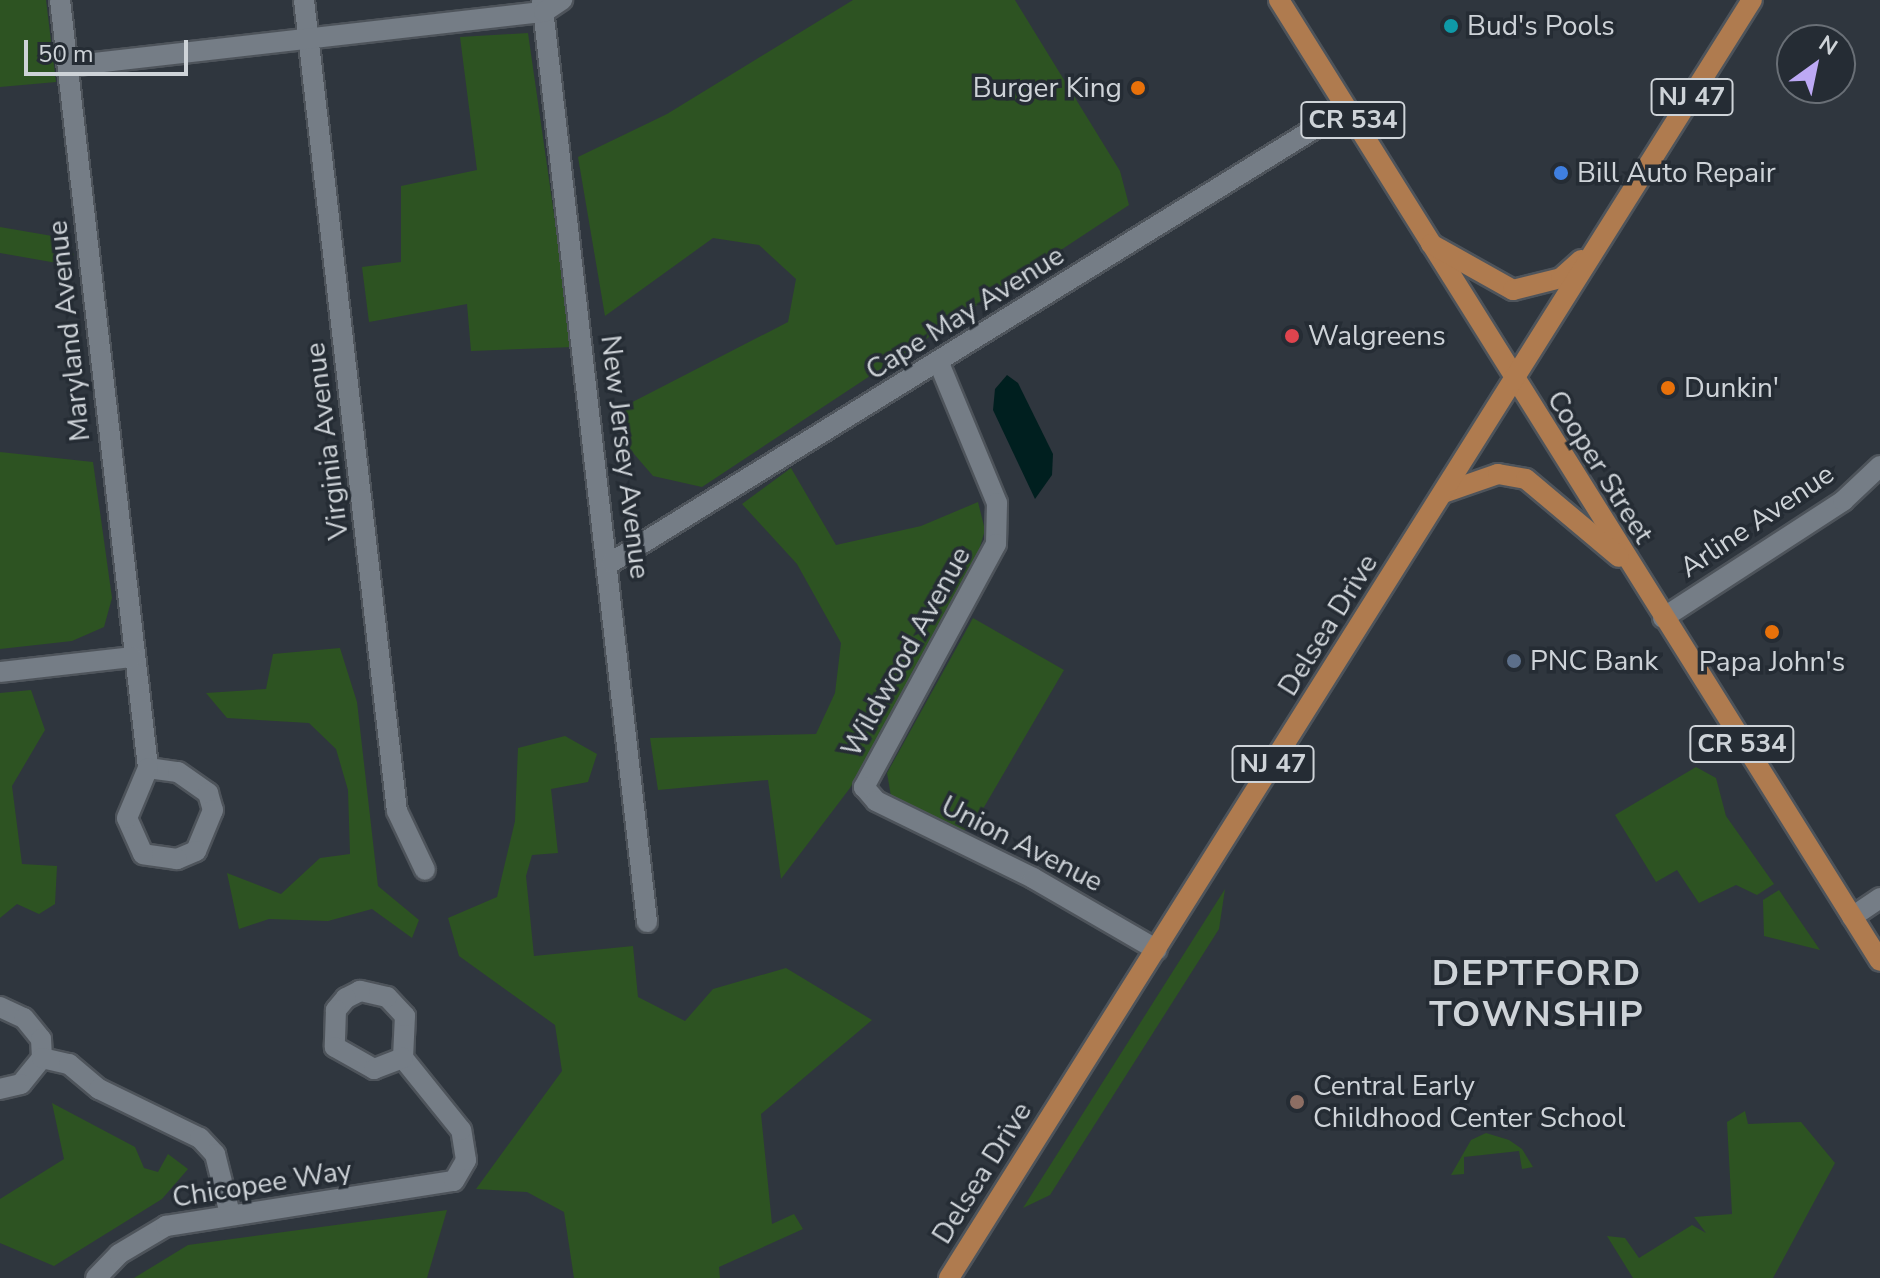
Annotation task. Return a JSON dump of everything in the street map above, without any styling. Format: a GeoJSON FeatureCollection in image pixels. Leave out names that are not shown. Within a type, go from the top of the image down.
{"type":"FeatureCollection","features":[{"type":"Feature","properties":{"kind":"main road","name":"Cooper Street"},"geometry":{"type":"LineString","coordinates":[[1279,0],[1513,382],[1880,961]]}},
{"type":"Feature","properties":{"kind":"main road","name":"Delsea Drive"},"geometry":{"type":"LineString","coordinates":[[949,1278],[1752,0]]}},
{"type":"Feature","properties":{"kind":"main road"},"geometry":{"type":"LineString","coordinates":[[1426,241],[1513,290],[1561,278],[1599,244]]}},
{"type":"Feature","properties":{"kind":"main road"},"geometry":{"type":"LineString","coordinates":[[1443,493],[1498,474],[1526,479],[1629,565]]}},
{"type":"Feature","properties":{"kind":"street","name":"Maryland Avenue"},"geometry":{"type":"LineString","coordinates":[[60,0],[132,657],[148,768]]}},
{"type":"Feature","properties":{"kind":"street","name":"Virginia Avenue"},"geometry":{"type":"LineString","coordinates":[[304,0],[397,811],[425,870]]}},
{"type":"Feature","properties":{"kind":"street"},"geometry":{"type":"LineString","coordinates":[[68,66],[543,6],[562,0]]}},
{"type":"Feature","properties":{"kind":"street","name":"New Jersey Avenue"},"geometry":{"type":"LineString","coordinates":[[543,6],[543,50],[612,562],[647,922]]}},
{"type":"Feature","properties":{"kind":"street","name":"Cape May Avenue"},"geometry":{"type":"LineString","coordinates":[[612,562],[1346,109]]}},
{"type":"Feature","properties":{"kind":"street","name":"Wildwood Avenue"},"geometry":{"type":"LineString","coordinates":[[864,787],[996,544],[997,503],[939,363]]}},
{"type":"Feature","properties":{"kind":"street","name":"Arline Avenue"},"geometry":{"type":"LineString","coordinates":[[1663,618],[1843,501],[1880,466]]}},
{"type":"Feature","properties":{"kind":"street"},"geometry":{"type":"LineString","coordinates":[[0,672],[132,657]]}},
{"type":"Feature","properties":{"kind":"street"},"geometry":{"type":"LineString","coordinates":[[148,768],[178,772],[208,793],[213,810],[196,851],[177,859],[143,854],[127,818],[148,768]]}},
{"type":"Feature","properties":{"kind":"street","name":"Union Avenue"},"geometry":{"type":"LineString","coordinates":[[864,787],[876,801],[1033,878],[1157,950]]}},
{"type":"Feature","properties":{"kind":"street"},"geometry":{"type":"LineString","coordinates":[[1852,917],[1880,898]]}},
{"type":"Feature","properties":{"kind":"street"},"geometry":{"type":"LineString","coordinates":[[0,1007],[24,1018],[41,1039],[42,1058],[21,1084],[0,1089]]}},
{"type":"Feature","properties":{"kind":"street"},"geometry":{"type":"LineString","coordinates":[[42,1058],[69,1064],[99,1089],[200,1138],[215,1154],[230,1214]]}},
{"type":"Feature","properties":{"kind":"street","name":"Chicopee Way"},"geometry":{"type":"LineString","coordinates":[[96,1278],[166,1226],[454,1181],[466,1160],[461,1130],[403,1058]]}},
{"type":"Feature","properties":{"kind":"green space"},"geometry":{"type":"Polygon","coordinates":[[[0,0],[46,0],[56,82],[0,87],[0,0]]]}},
{"type":"Feature","properties":{"kind":"green space"},"geometry":{"type":"Polygon","coordinates":[[[853,0],[1015,0],[1120,171],[1129,205],[702,487],[653,476],[622,440],[617,410],[788,322],[796,279],[759,245],[713,238],[605,316],[578,157],[667,114],[853,0]]]}},
{"type":"Feature","properties":{"kind":"green space"},"geometry":{"type":"Polygon","coordinates":[[[528,33],[573,347],[471,351],[467,304],[369,322],[362,267],[401,262],[401,186],[477,170],[460,37],[528,33]]]}},
{"type":"Feature","properties":{"kind":"green space"},"geometry":{"type":"Polygon","coordinates":[[[0,227],[64,238],[74,255],[57,263],[0,253],[0,227]]]}},
{"type":"Feature","properties":{"kind":"green space"},"geometry":{"type":"Polygon","coordinates":[[[0,452],[93,462],[112,598],[104,627],[72,641],[0,649],[0,452]]]}},
{"type":"Feature","properties":{"kind":"green space"},"geometry":{"type":"Polygon","coordinates":[[[791,468],[836,545],[921,526],[978,502],[985,530],[973,570],[850,788],[781,879],[768,780],[658,790],[650,738],[816,734],[835,693],[841,643],[797,564],[742,504],[791,468]]]}},
{"type":"Feature","properties":{"kind":"green space"},"geometry":{"type":"Polygon","coordinates":[[[973,618],[1064,670],[980,814],[960,835],[892,802],[887,773],[973,618]]]}},
{"type":"Feature","properties":{"kind":"green space"},"geometry":{"type":"Polygon","coordinates":[[[340,648],[357,702],[378,886],[419,920],[412,938],[372,909],[328,921],[269,919],[239,929],[227,873],[281,894],[320,858],[350,854],[348,790],[336,749],[309,723],[227,718],[206,693],[266,689],[273,654],[340,648]]]}},
{"type":"Feature","properties":{"kind":"green space"},"geometry":{"type":"Polygon","coordinates":[[[31,690],[45,730],[12,786],[22,864],[57,866],[55,904],[39,914],[17,904],[0,918],[0,693],[31,690]]]}},
{"type":"Feature","properties":{"kind":"green space"},"geometry":{"type":"Polygon","coordinates":[[[565,736],[597,754],[588,782],[551,789],[558,853],[532,855],[526,876],[534,956],[633,946],[638,997],[685,1021],[713,989],[786,968],[872,1020],[761,1114],[772,1224],[794,1214],[803,1229],[719,1267],[720,1278],[574,1278],[564,1212],[527,1192],[476,1189],[562,1071],[555,1025],[459,956],[448,918],[497,897],[515,821],[518,748],[565,736]]]}},
{"type":"Feature","properties":{"kind":"green space"},"geometry":{"type":"Polygon","coordinates":[[[1696,767],[1716,778],[1726,816],[1774,884],[1757,895],[1736,885],[1699,903],[1677,870],[1656,882],[1615,815],[1696,767]]]}},
{"type":"Feature","properties":{"kind":"green space"},"geometry":{"type":"Polygon","coordinates":[[[1225,889],[1219,929],[1050,1195],[1023,1208],[1225,889]]]}},
{"type":"Feature","properties":{"kind":"green space"},"geometry":{"type":"Polygon","coordinates":[[[1779,890],[1820,950],[1764,936],[1763,900],[1779,890]]]}},
{"type":"Feature","properties":{"kind":"green space"},"geometry":{"type":"Polygon","coordinates":[[[52,1103],[135,1147],[144,1168],[158,1172],[168,1154],[188,1169],[162,1199],[54,1266],[0,1243],[0,1199],[64,1159],[52,1103]]]}},
{"type":"Feature","properties":{"kind":"green space"},"geometry":{"type":"Polygon","coordinates":[[[1745,1111],[1748,1124],[1801,1122],[1835,1163],[1773,1278],[1633,1278],[1607,1236],[1625,1238],[1639,1258],[1692,1225],[1706,1233],[1694,1217],[1732,1214],[1727,1122],[1745,1111]]]}},
{"type":"Feature","properties":{"kind":"green space"},"geometry":{"type":"Polygon","coordinates":[[[1486,1133],[1509,1140],[1522,1149],[1533,1167],[1522,1169],[1519,1151],[1464,1157],[1464,1174],[1451,1175],[1471,1140],[1486,1133]]]}},
{"type":"Feature","properties":{"kind":"green space"},"geometry":{"type":"Polygon","coordinates":[[[447,1210],[427,1278],[134,1278],[188,1245],[447,1210]]]}},
{"type":"Feature","properties":{"kind":"shaded area"},"geometry":{"type":"Polygon","coordinates":[[[1007,375],[1018,383],[1053,454],[1052,475],[1035,499],[993,410],[995,389],[1007,375]]]}},
{"type":"Feature","properties":{"kind":"place","name":"Bud's Pools"},"geometry":{"type":"Point","coordinates":[1451,26]}},
{"type":"Feature","properties":{"kind":"place","name":"Burger King"},"geometry":{"type":"Point","coordinates":[1138,88]}},
{"type":"Feature","properties":{"kind":"place","name":"Bill Auto Repair"},"geometry":{"type":"Point","coordinates":[1561,173]}},
{"type":"Feature","properties":{"kind":"place","name":"Walgreens"},"geometry":{"type":"Point","coordinates":[1292,336]}},
{"type":"Feature","properties":{"kind":"place","name":"Dunkin'"},"geometry":{"type":"Point","coordinates":[1668,388]}},
{"type":"Feature","properties":{"kind":"place","name":"Papa John's"},"geometry":{"type":"Point","coordinates":[1772,632]}},
{"type":"Feature","properties":{"kind":"place","name":"PNC Bank"},"geometry":{"type":"Point","coordinates":[1514,661]}},
{"type":"Feature","properties":{"kind":"place","name":"Central Early Childhood Center School"},"geometry":{"type":"Point","coordinates":[1297,1102]}},
{"type":"Feature","properties":{"kind":"district","name":"DEPTFORD TOWNSHIP"},"geometry":{"type":"Point","coordinates":[1537,994]}}]}
